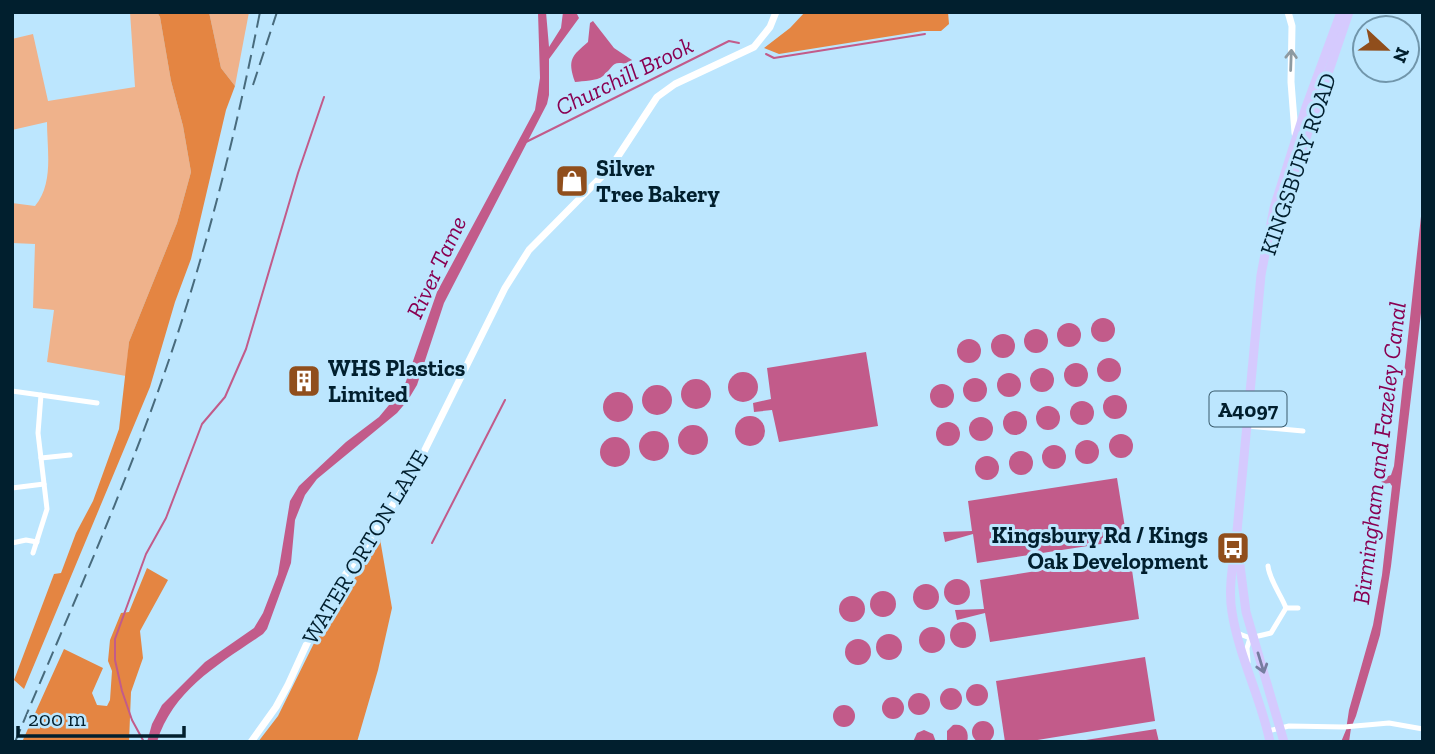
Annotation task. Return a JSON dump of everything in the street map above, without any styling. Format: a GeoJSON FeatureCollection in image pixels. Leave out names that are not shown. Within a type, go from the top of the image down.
{"type":"FeatureCollection","features":[{"type":"Feature","properties":{"kind":"main road","name":"KINGSBURY ROAD"},"geometry":{"type":"LineString","coordinates":[[1270,742],[1231,610],[1231,574],[1261,275],[1273,208],[1295,138],[1341,12]]}},
{"type":"Feature","properties":{"kind":"main road","name":"KINGSBURY ROAD"},"geometry":{"type":"LineString","coordinates":[[1261,275],[1283,202],[1349,12]]}},
{"type":"Feature","properties":{"kind":"main road"},"geometry":{"type":"LineString","coordinates":[[1308,102],[1315,96],[1329,58],[1339,44]]}},
{"type":"Feature","properties":{"kind":"main road"},"geometry":{"type":"LineString","coordinates":[[1304,114],[1310,128]]}},
{"type":"Feature","properties":{"kind":"main road"},"geometry":{"type":"LineString","coordinates":[[1273,208],[1304,127],[1310,128]]}},
{"type":"Feature","properties":{"kind":"main road","name":"KINGSBURY ROAD"},"geometry":{"type":"LineString","coordinates":[[1236,542],[1252,638],[1282,727],[1284,742]]}},
{"type":"Feature","properties":{"kind":"main road"},"geometry":{"type":"LineString","coordinates":[[1231,610],[1240,599],[1237,572],[1239,557]]}},
{"type":"Feature","properties":{"kind":"main road"},"geometry":{"type":"LineString","coordinates":[[1231,610],[1238,608],[1247,612]]}},
{"type":"Feature","properties":{"kind":"street"},"geometry":{"type":"LineString","coordinates":[[1288,12],[1292,26]]}},
{"type":"Feature","properties":{"kind":"street"},"geometry":{"type":"LineString","coordinates":[[1294,12],[1292,94],[1295,138]]}},
{"type":"Feature","properties":{"kind":"street","name":"WATER ORTON LANE"},"geometry":{"type":"LineString","coordinates":[[251,742],[288,685],[324,606],[411,478],[505,288],[529,250],[611,167],[657,97],[675,84],[754,47],[770,27],[775,13]]}},
{"type":"Feature","properties":{"kind":"street"},"geometry":{"type":"LineString","coordinates":[[1292,94],[1308,102]]}},
{"type":"Feature","properties":{"kind":"street"},"geometry":{"type":"LineString","coordinates":[[12,391],[97,403]]}},
{"type":"Feature","properties":{"kind":"street"},"geometry":{"type":"LineString","coordinates":[[33,553],[47,509],[38,410],[41,395]]}},
{"type":"Feature","properties":{"kind":"street"},"geometry":{"type":"LineString","coordinates":[[87,411],[88,402]]}},
{"type":"Feature","properties":{"kind":"street"},"geometry":{"type":"LineString","coordinates":[[1247,426],[1303,431]]}},
{"type":"Feature","properties":{"kind":"street"},"geometry":{"type":"LineString","coordinates":[[41,458],[62,460],[70,455]]}},
{"type":"Feature","properties":{"kind":"street"},"geometry":{"type":"LineString","coordinates":[[16,480],[14,487],[44,484]]}},
{"type":"Feature","properties":{"kind":"street"},"geometry":{"type":"LineString","coordinates":[[19,551],[15,543],[26,540],[37,542]]}},
{"type":"Feature","properties":{"kind":"street"},"geometry":{"type":"LineString","coordinates":[[1268,566],[1269,576],[1278,587],[1286,608]]}},
{"type":"Feature","properties":{"kind":"street"},"geometry":{"type":"LineString","coordinates":[[1286,608],[1298,608]]}},
{"type":"Feature","properties":{"kind":"street"},"geometry":{"type":"LineString","coordinates":[[1237,633],[1252,638],[1271,633],[1286,608]]}},
{"type":"Feature","properties":{"kind":"street"},"geometry":{"type":"LineString","coordinates":[[1252,638],[1247,648],[1256,695]]}},
{"type":"Feature","properties":{"kind":"street"},"geometry":{"type":"LineString","coordinates":[[1268,731],[1282,727],[1344,727],[1389,723],[1423,729]]}},
{"type":"Feature","properties":{"kind":"shaded area"},"geometry":{"type":"Polygon","coordinates":[[[130,12],[157,12],[160,17],[191,172],[177,223],[129,342],[126,376],[47,362],[54,310],[33,308],[35,244],[12,243],[12,203],[35,206],[41,197],[48,166],[47,122],[12,130],[12,39],[33,34],[48,101],[135,87],[130,12]]]}},
{"type":"Feature","properties":{"kind":"shaded area"},"geometry":{"type":"Polygon","coordinates":[[[157,12],[209,12],[221,68],[235,86],[226,110],[191,259],[175,302],[150,387],[24,689],[14,680],[54,574],[61,573],[76,533],[93,501],[119,429],[129,342],[177,223],[191,172],[157,12]]]}},
{"type":"Feature","properties":{"kind":"shaded area"},"geometry":{"type":"Polygon","coordinates":[[[209,12],[249,12],[235,86],[221,68],[209,12]]]}},
{"type":"Feature","properties":{"kind":"shaded area"},"geometry":{"type":"Polygon","coordinates":[[[538,12],[546,12],[549,47],[561,28],[563,12],[576,12],[579,18],[549,59],[547,104],[444,303],[417,385],[397,413],[317,479],[305,495],[295,520],[291,563],[267,629],[186,692],[164,723],[157,742],[147,742],[152,724],[162,705],[205,662],[254,628],[263,613],[278,574],[290,501],[299,486],[346,442],[379,417],[404,387],[437,292],[535,110],[540,78],[538,12]]]}},
{"type":"Feature","properties":{"kind":"shaded area"},"geometry":{"type":"Polygon","coordinates":[[[805,12],[948,12],[949,24],[941,31],[923,31],[779,54],[764,48],[790,28],[805,12]]]}},
{"type":"Feature","properties":{"kind":"shaded area"},"geometry":{"type":"Polygon","coordinates":[[[593,21],[614,48],[632,60],[631,65],[616,63],[600,78],[575,82],[571,68],[572,59],[588,42],[590,23],[593,21]]]}},
{"type":"Feature","properties":{"kind":"shaded area"},"geometry":{"type":"Polygon","coordinates":[[[1423,198],[1423,296],[1391,566],[1380,635],[1349,742],[1341,742],[1373,625],[1382,575],[1392,486],[1390,483],[1382,484],[1381,479],[1391,475],[1394,466],[1423,198]]]}},
{"type":"Feature","properties":{"kind":"shaded area"},"geometry":{"type":"Polygon","coordinates":[[[1098,318],[1108,318],[1115,325],[1115,335],[1108,342],[1098,342],[1091,335],[1091,325],[1098,318]]]}},
{"type":"Feature","properties":{"kind":"shaded area"},"geometry":{"type":"Polygon","coordinates":[[[1064,323],[1074,323],[1081,330],[1081,340],[1074,347],[1064,347],[1057,340],[1057,330],[1064,323]]]}},
{"type":"Feature","properties":{"kind":"shaded area"},"geometry":{"type":"Polygon","coordinates":[[[1031,329],[1041,329],[1048,336],[1048,346],[1041,353],[1031,353],[1024,346],[1024,336],[1031,329]]]}},
{"type":"Feature","properties":{"kind":"shaded area"},"geometry":{"type":"Polygon","coordinates":[[[998,334],[1008,334],[1015,341],[1015,351],[1008,358],[998,358],[991,351],[991,341],[998,334]]]}},
{"type":"Feature","properties":{"kind":"shaded area"},"geometry":{"type":"Polygon","coordinates":[[[964,339],[974,339],[981,346],[981,356],[974,363],[964,363],[957,356],[957,346],[964,339]]]}},
{"type":"Feature","properties":{"kind":"shaded area"},"geometry":{"type":"Polygon","coordinates":[[[866,352],[878,426],[779,442],[772,410],[754,412],[753,403],[771,399],[767,368],[866,352]]]}},
{"type":"Feature","properties":{"kind":"shaded area"},"geometry":{"type":"Polygon","coordinates":[[[1104,358],[1114,358],[1121,365],[1121,375],[1114,382],[1104,382],[1097,375],[1097,365],[1104,358]]]}},
{"type":"Feature","properties":{"kind":"shaded area"},"geometry":{"type":"Polygon","coordinates":[[[1071,363],[1081,363],[1088,370],[1088,380],[1081,387],[1071,387],[1064,380],[1064,370],[1071,363]]]}},
{"type":"Feature","properties":{"kind":"shaded area"},"geometry":{"type":"Polygon","coordinates":[[[1037,368],[1047,368],[1054,375],[1054,385],[1047,392],[1037,392],[1030,385],[1030,375],[1037,368]]]}},
{"type":"Feature","properties":{"kind":"shaded area"},"geometry":{"type":"Polygon","coordinates":[[[743,372],[754,376],[758,387],[754,398],[743,402],[732,398],[728,387],[732,376],[743,372]]]}},
{"type":"Feature","properties":{"kind":"shaded area"},"geometry":{"type":"Polygon","coordinates":[[[1004,373],[1014,373],[1021,380],[1021,390],[1014,397],[1004,397],[997,390],[997,380],[1004,373]]]}},
{"type":"Feature","properties":{"kind":"shaded area"},"geometry":{"type":"Polygon","coordinates":[[[970,378],[980,378],[987,385],[987,395],[980,402],[970,402],[963,395],[963,385],[970,378]]]}},
{"type":"Feature","properties":{"kind":"shaded area"},"geometry":{"type":"Polygon","coordinates":[[[696,379],[707,383],[711,394],[707,405],[696,409],[685,405],[681,394],[685,383],[696,379]]]}},
{"type":"Feature","properties":{"kind":"shaded area"},"geometry":{"type":"Polygon","coordinates":[[[937,384],[947,384],[954,391],[954,401],[947,408],[937,408],[930,401],[930,391],[937,384]]]}},
{"type":"Feature","properties":{"kind":"shaded area"},"geometry":{"type":"Polygon","coordinates":[[[657,385],[668,389],[672,400],[668,411],[657,415],[646,411],[642,400],[646,389],[657,385]]]}},
{"type":"Feature","properties":{"kind":"shaded area"},"geometry":{"type":"Polygon","coordinates":[[[618,392],[629,396],[633,407],[629,418],[618,422],[607,418],[603,407],[607,396],[618,392]]]}},
{"type":"Feature","properties":{"kind":"shaded area"},"geometry":{"type":"Polygon","coordinates":[[[1110,395],[1120,395],[1127,402],[1127,412],[1120,419],[1110,419],[1103,412],[1103,402],[1110,395]]]}},
{"type":"Feature","properties":{"kind":"shaded area"},"geometry":{"type":"Polygon","coordinates":[[[1077,401],[1087,401],[1094,408],[1094,418],[1087,425],[1077,425],[1070,418],[1070,408],[1077,401]]]}},
{"type":"Feature","properties":{"kind":"shaded area"},"geometry":{"type":"Polygon","coordinates":[[[1043,406],[1053,406],[1060,413],[1060,423],[1053,430],[1043,430],[1036,423],[1036,413],[1043,406]]]}},
{"type":"Feature","properties":{"kind":"shaded area"},"geometry":{"type":"Polygon","coordinates":[[[1010,411],[1020,411],[1027,418],[1027,428],[1020,435],[1010,435],[1003,428],[1003,418],[1010,411]]]}},
{"type":"Feature","properties":{"kind":"shaded area"},"geometry":{"type":"Polygon","coordinates":[[[750,416],[761,420],[765,431],[761,442],[750,446],[739,442],[735,431],[739,420],[750,416]]]}},
{"type":"Feature","properties":{"kind":"shaded area"},"geometry":{"type":"Polygon","coordinates":[[[976,417],[986,417],[993,424],[993,434],[986,441],[976,441],[969,434],[969,424],[976,417]]]}},
{"type":"Feature","properties":{"kind":"shaded area"},"geometry":{"type":"Polygon","coordinates":[[[943,422],[953,422],[960,429],[960,439],[953,446],[943,446],[936,439],[936,429],[943,422]]]}},
{"type":"Feature","properties":{"kind":"shaded area"},"geometry":{"type":"Polygon","coordinates":[[[693,425],[704,429],[708,440],[704,451],[693,455],[682,451],[678,440],[682,429],[693,425]]]}},
{"type":"Feature","properties":{"kind":"shaded area"},"geometry":{"type":"Polygon","coordinates":[[[654,431],[665,435],[669,446],[665,457],[654,461],[643,457],[639,446],[643,435],[654,431]]]}},
{"type":"Feature","properties":{"kind":"shaded area"},"geometry":{"type":"Polygon","coordinates":[[[1116,434],[1126,434],[1133,441],[1133,451],[1126,458],[1116,458],[1109,451],[1109,441],[1116,434]]]}},
{"type":"Feature","properties":{"kind":"shaded area"},"geometry":{"type":"Polygon","coordinates":[[[615,437],[626,441],[630,452],[626,463],[615,467],[604,463],[600,452],[604,441],[615,437]]]}},
{"type":"Feature","properties":{"kind":"shaded area"},"geometry":{"type":"Polygon","coordinates":[[[1082,440],[1092,440],[1099,447],[1099,457],[1092,464],[1082,464],[1075,457],[1075,447],[1082,440]]]}},
{"type":"Feature","properties":{"kind":"shaded area"},"geometry":{"type":"Polygon","coordinates":[[[1049,445],[1059,445],[1066,452],[1066,462],[1059,469],[1049,469],[1042,462],[1042,452],[1049,445]]]}},
{"type":"Feature","properties":{"kind":"shaded area"},"geometry":{"type":"Polygon","coordinates":[[[1016,451],[1026,451],[1033,458],[1033,468],[1026,475],[1016,475],[1009,468],[1009,458],[1016,451]]]}},
{"type":"Feature","properties":{"kind":"shaded area"},"geometry":{"type":"Polygon","coordinates":[[[982,456],[992,456],[999,463],[999,473],[992,480],[982,480],[975,473],[975,463],[982,456]]]}},
{"type":"Feature","properties":{"kind":"shaded area"},"geometry":{"type":"Polygon","coordinates":[[[1117,478],[1127,540],[977,563],[973,534],[945,542],[943,532],[972,531],[968,501],[1117,478]]]}},
{"type":"Feature","properties":{"kind":"shaded area"},"geometry":{"type":"Polygon","coordinates":[[[380,539],[392,608],[378,670],[357,742],[258,742],[278,716],[319,633],[380,539]]]}},
{"type":"Feature","properties":{"kind":"shaded area"},"geometry":{"type":"Polygon","coordinates":[[[1130,556],[1139,619],[990,642],[985,613],[957,620],[955,610],[984,609],[980,580],[1130,556]]]}},
{"type":"Feature","properties":{"kind":"shaded area"},"geometry":{"type":"Polygon","coordinates":[[[147,568],[168,580],[140,631],[143,658],[131,692],[129,742],[22,742],[64,649],[103,668],[92,693],[97,705],[107,706],[110,700],[112,671],[108,661],[110,640],[121,613],[129,612],[147,568]]]}},
{"type":"Feature","properties":{"kind":"shaded area"},"geometry":{"type":"Polygon","coordinates":[[[957,579],[966,583],[970,592],[966,601],[957,605],[948,601],[944,592],[948,583],[957,579]]]}},
{"type":"Feature","properties":{"kind":"shaded area"},"geometry":{"type":"Polygon","coordinates":[[[926,584],[935,588],[939,597],[935,606],[926,610],[917,606],[913,597],[917,588],[926,584]]]}},
{"type":"Feature","properties":{"kind":"shaded area"},"geometry":{"type":"Polygon","coordinates":[[[883,591],[892,595],[896,604],[892,613],[883,617],[874,613],[870,604],[874,595],[883,591]]]}},
{"type":"Feature","properties":{"kind":"shaded area"},"geometry":{"type":"Polygon","coordinates":[[[852,596],[861,600],[865,609],[861,618],[852,622],[843,618],[839,609],[843,600],[852,596]]]}},
{"type":"Feature","properties":{"kind":"shaded area"},"geometry":{"type":"Polygon","coordinates":[[[963,622],[972,626],[976,635],[972,644],[963,648],[954,644],[950,635],[954,626],[963,622]]]}},
{"type":"Feature","properties":{"kind":"shaded area"},"geometry":{"type":"Polygon","coordinates":[[[932,627],[941,631],[945,640],[941,649],[932,653],[923,649],[919,640],[923,631],[932,627]]]}},
{"type":"Feature","properties":{"kind":"shaded area"},"geometry":{"type":"Polygon","coordinates":[[[889,634],[898,638],[902,647],[898,656],[889,660],[880,656],[876,647],[880,638],[889,634]]]}},
{"type":"Feature","properties":{"kind":"shaded area"},"geometry":{"type":"Polygon","coordinates":[[[858,639],[867,643],[871,652],[867,661],[858,665],[849,661],[845,652],[849,643],[858,639]]]}},
{"type":"Feature","properties":{"kind":"shaded area"},"geometry":{"type":"Polygon","coordinates":[[[1145,657],[1155,721],[1025,742],[1005,742],[996,681],[1145,657]]]}},
{"type":"Feature","properties":{"kind":"shaded area"},"geometry":{"type":"Polygon","coordinates":[[[973,684],[981,684],[988,691],[988,699],[981,706],[973,706],[966,699],[966,691],[973,684]]]}},
{"type":"Feature","properties":{"kind":"shaded area"},"geometry":{"type":"Polygon","coordinates":[[[947,688],[955,688],[962,695],[962,703],[955,710],[947,710],[940,703],[940,695],[947,688]]]}},
{"type":"Feature","properties":{"kind":"shaded area"},"geometry":{"type":"Polygon","coordinates":[[[915,693],[923,693],[930,700],[930,708],[923,715],[915,715],[908,708],[908,700],[915,693]]]}},
{"type":"Feature","properties":{"kind":"shaded area"},"geometry":{"type":"Polygon","coordinates":[[[889,697],[897,697],[904,704],[904,712],[897,719],[889,719],[882,712],[882,704],[889,697]]]}},
{"type":"Feature","properties":{"kind":"shaded area"},"geometry":{"type":"Polygon","coordinates":[[[840,705],[848,705],[855,712],[855,720],[848,727],[840,727],[833,720],[833,712],[840,705]]]}},
{"type":"Feature","properties":{"kind":"shaded area"},"geometry":{"type":"Polygon","coordinates":[[[983,721],[991,724],[994,732],[991,740],[983,743],[975,740],[972,732],[975,724],[983,721]]]}},
{"type":"Feature","properties":{"kind":"shaded area"},"geometry":{"type":"Polygon","coordinates":[[[953,725],[960,725],[965,729],[968,734],[967,742],[947,742],[947,731],[953,725]]]}},
{"type":"Feature","properties":{"kind":"shaded area"},"geometry":{"type":"Polygon","coordinates":[[[1156,729],[1159,742],[1073,742],[1156,729]]]}},
{"type":"Feature","properties":{"kind":"shaded area"},"geometry":{"type":"Polygon","coordinates":[[[924,730],[933,734],[936,742],[913,742],[917,733],[924,730]]]}},
{"type":"Feature","properties":{"kind":"waterway","name":"Churchill Brook"},"geometry":{"type":"LineString","coordinates":[[766,54],[774,58],[925,34]]}},
{"type":"Feature","properties":{"kind":"waterway","name":"Churchill Brook"},"geometry":{"type":"LineString","coordinates":[[526,142],[729,41],[739,43]]}},
{"type":"Feature","properties":{"kind":"waterway"},"geometry":{"type":"LineString","coordinates":[[144,742],[132,720],[122,691],[115,660],[115,639],[146,554],[166,518],[202,424],[225,397],[246,349],[298,173],[324,97]]}},
{"type":"Feature","properties":{"kind":"waterway"},"geometry":{"type":"LineString","coordinates":[[432,543],[505,400]]}},
{"type":"Feature","properties":{"kind":"railway"},"geometry":{"type":"LineString","coordinates":[[15,742],[123,484],[188,303],[215,207],[260,12]]}},
{"type":"Feature","properties":{"kind":"railway"},"geometry":{"type":"LineString","coordinates":[[253,85],[277,12]]}},
{"type":"Feature","properties":{"kind":"place","name":"Silver Tree Bakery"},"geometry":{"type":"Point","coordinates":[572,181]}},
{"type":"Feature","properties":{"kind":"place","name":"WHS Plastics Limited"},"geometry":{"type":"Point","coordinates":[304,381]}},
{"type":"Feature","properties":{"kind":"place","name":"Kingsbury Rd / Kings Oak Development"},"geometry":{"type":"Point","coordinates":[1233,548]}},
{"type":"Feature","properties":{"kind":"water label","name":"River Tame"},"geometry":{"type":"Point","coordinates":[436,267]}},
{"type":"Feature","properties":{"kind":"water label","name":"Birmingham and Fazeley Canal"},"geometry":{"type":"Point","coordinates":[1379,453]}}]}
